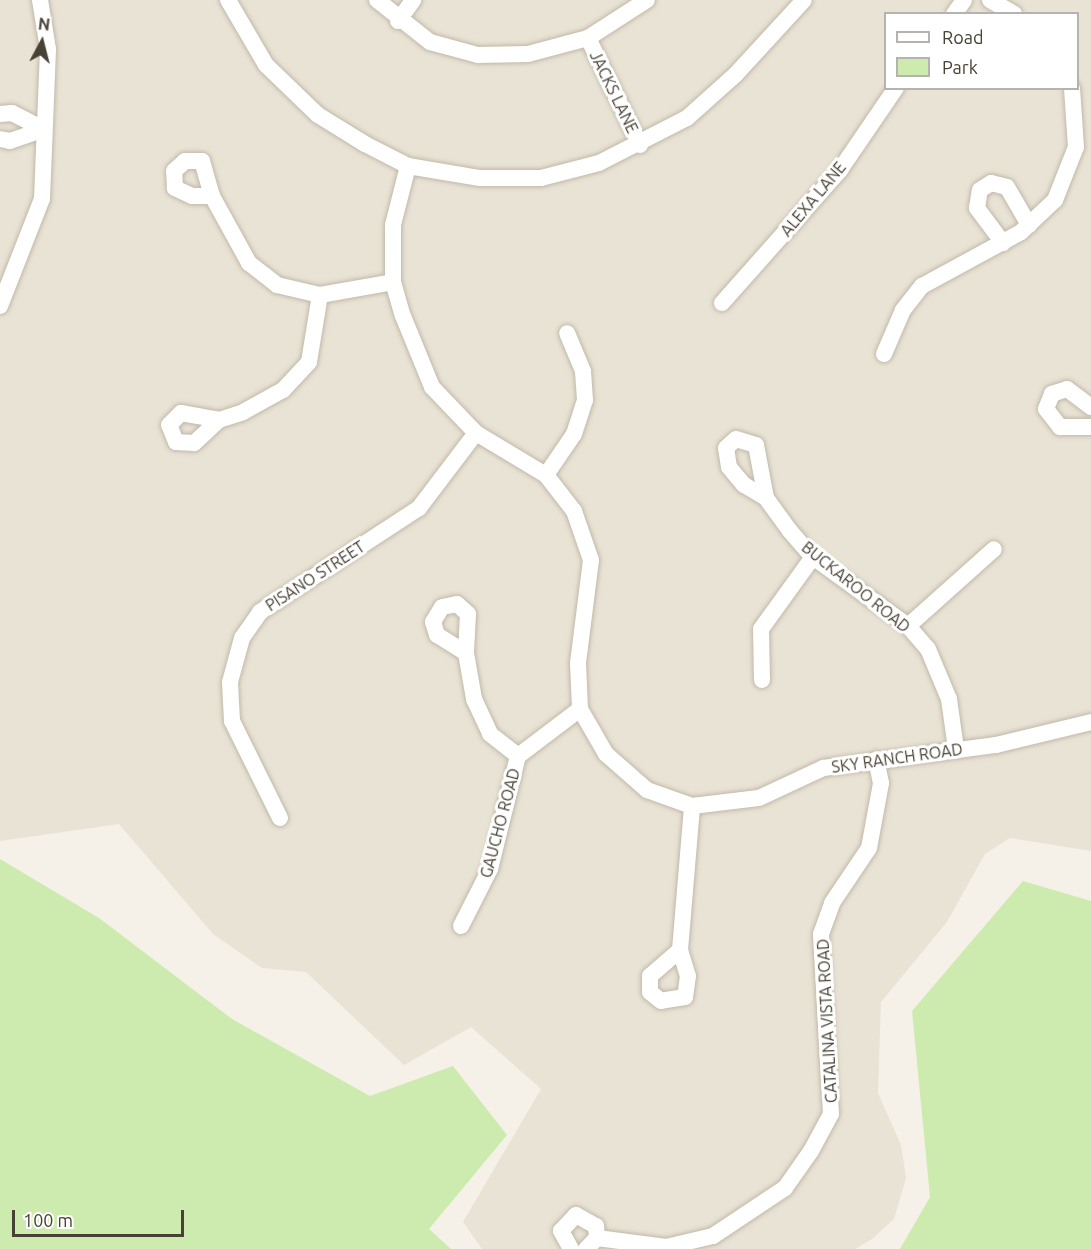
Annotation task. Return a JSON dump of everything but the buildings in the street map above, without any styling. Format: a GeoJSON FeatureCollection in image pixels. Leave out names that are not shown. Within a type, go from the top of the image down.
{"type":"FeatureCollection","features":[{"type":"Feature","properties":{"kind":"street"},"geometry":{"type":"LineString","coordinates":[[228,0],[266,65],[318,115],[408,166],[480,178],[541,178],[599,164],[640,145],[687,118],[736,74],[804,0]]}},
{"type":"Feature","properties":{"kind":"street"},"geometry":{"type":"LineString","coordinates":[[377,0],[398,21],[430,42],[478,55],[528,54],[588,38],[647,0]]}},
{"type":"Feature","properties":{"kind":"street"},"geometry":{"type":"LineString","coordinates":[[398,21],[413,0]]}},
{"type":"Feature","properties":{"kind":"street"},"geometry":{"type":"LineString","coordinates":[[990,0],[1011,12]]}},
{"type":"Feature","properties":{"kind":"street"},"geometry":{"type":"LineString","coordinates":[[0,306],[42,199],[48,49],[45,2]]}},
{"type":"Feature","properties":{"kind":"street","name":"JACKS LANE"},"geometry":{"type":"LineString","coordinates":[[588,38],[640,145]]}},
{"type":"Feature","properties":{"kind":"street","name":"ALEXA LANE"},"geometry":{"type":"LineString","coordinates":[[722,303],[840,170],[895,90]]}},
{"type":"Feature","properties":{"kind":"street"},"geometry":{"type":"LineString","coordinates":[[884,354],[903,310],[922,286],[1003,243],[1029,225],[1061,189],[1084,128],[1073,90]]}},
{"type":"Feature","properties":{"kind":"street"},"geometry":{"type":"LineString","coordinates":[[0,114],[12,113],[44,129]]}},
{"type":"Feature","properties":{"kind":"street"},"geometry":{"type":"LineString","coordinates":[[0,139],[10,141],[44,129]]}},
{"type":"Feature","properties":{"kind":"street","name":"SKY RANCH ROAD"},"geometry":{"type":"LineString","coordinates":[[408,166],[393,225],[393,282],[432,387],[476,433],[546,476],[574,511],[591,560],[578,663],[579,709],[606,754],[647,790],[692,806],[759,798],[824,768],[1051,735],[1091,722]]}},
{"type":"Feature","properties":{"kind":"street"},"geometry":{"type":"LineString","coordinates":[[1003,243],[977,208],[980,190],[991,183],[1007,187],[1029,225]]}},
{"type":"Feature","properties":{"kind":"street"},"geometry":{"type":"LineString","coordinates":[[212,196],[249,262],[276,285],[320,295],[393,282]]}},
{"type":"Feature","properties":{"kind":"street"},"geometry":{"type":"LineString","coordinates":[[219,420],[283,390],[309,362],[320,295]]}},
{"type":"Feature","properties":{"kind":"street"},"geometry":{"type":"LineString","coordinates":[[546,476],[574,434],[585,400],[584,371],[567,333]]}},
{"type":"Feature","properties":{"kind":"street"},"geometry":{"type":"LineString","coordinates":[[1091,407],[1067,389],[1052,394],[1046,410],[1060,427],[1091,427]]}},
{"type":"Feature","properties":{"kind":"street","name":"PISANO STREET"},"geometry":{"type":"LineString","coordinates":[[280,818],[232,721],[230,682],[242,638],[260,612],[418,508],[476,433]]}},
{"type":"Feature","properties":{"kind":"street","name":"BUCKAROO ROAD"},"geometry":{"type":"LineString","coordinates":[[766,498],[813,557],[908,626],[942,679],[956,749]]}},
{"type":"Feature","properties":{"kind":"street"},"geometry":{"type":"LineString","coordinates":[[908,626],[994,549]]}},
{"type":"Feature","properties":{"kind":"street"},"geometry":{"type":"LineString","coordinates":[[762,680],[761,629],[813,557]]}},
{"type":"Feature","properties":{"kind":"street"},"geometry":{"type":"LineString","coordinates":[[465,653],[474,699],[490,734],[518,756]]}},
{"type":"Feature","properties":{"kind":"street","name":"GAUCHO ROAD"},"geometry":{"type":"LineString","coordinates":[[461,927],[490,869],[518,756],[579,709]]}},
{"type":"Feature","properties":{"kind":"street","name":"CATALINA VISTA ROAD"},"geometry":{"type":"LineString","coordinates":[[571,1249],[561,1231],[576,1215],[588,1217],[591,1244],[666,1246],[713,1236],[784,1188],[811,1151],[831,1114],[821,934],[832,903],[869,848],[881,783],[876,760]]}},
{"type":"Feature","properties":{"kind":"street"},"geometry":{"type":"LineString","coordinates":[[680,950],[692,806]]}},
{"type":"Feature","properties":{"kind":"shaded area"},"geometry":{"type":"Polygon","coordinates":[[[0,0],[1091,0],[1091,851],[1010,838],[985,854],[947,922],[881,1002],[878,1093],[901,1145],[906,1178],[894,1219],[872,1239],[855,1249],[482,1249],[463,1222],[541,1089],[471,1027],[404,1065],[306,972],[262,968],[213,934],[119,824],[0,841],[0,0]]]}},
{"type":"Feature","properties":{"kind":"green space"},"geometry":{"type":"Polygon","coordinates":[[[0,859],[99,918],[232,1019],[370,1096],[453,1066],[507,1135],[429,1229],[451,1249],[0,1249],[0,859]]]}},
{"type":"Feature","properties":{"kind":"green space"},"geometry":{"type":"Polygon","coordinates":[[[1023,881],[1091,901],[1091,1249],[900,1249],[930,1197],[912,1011],[1023,881]]]}}]}
